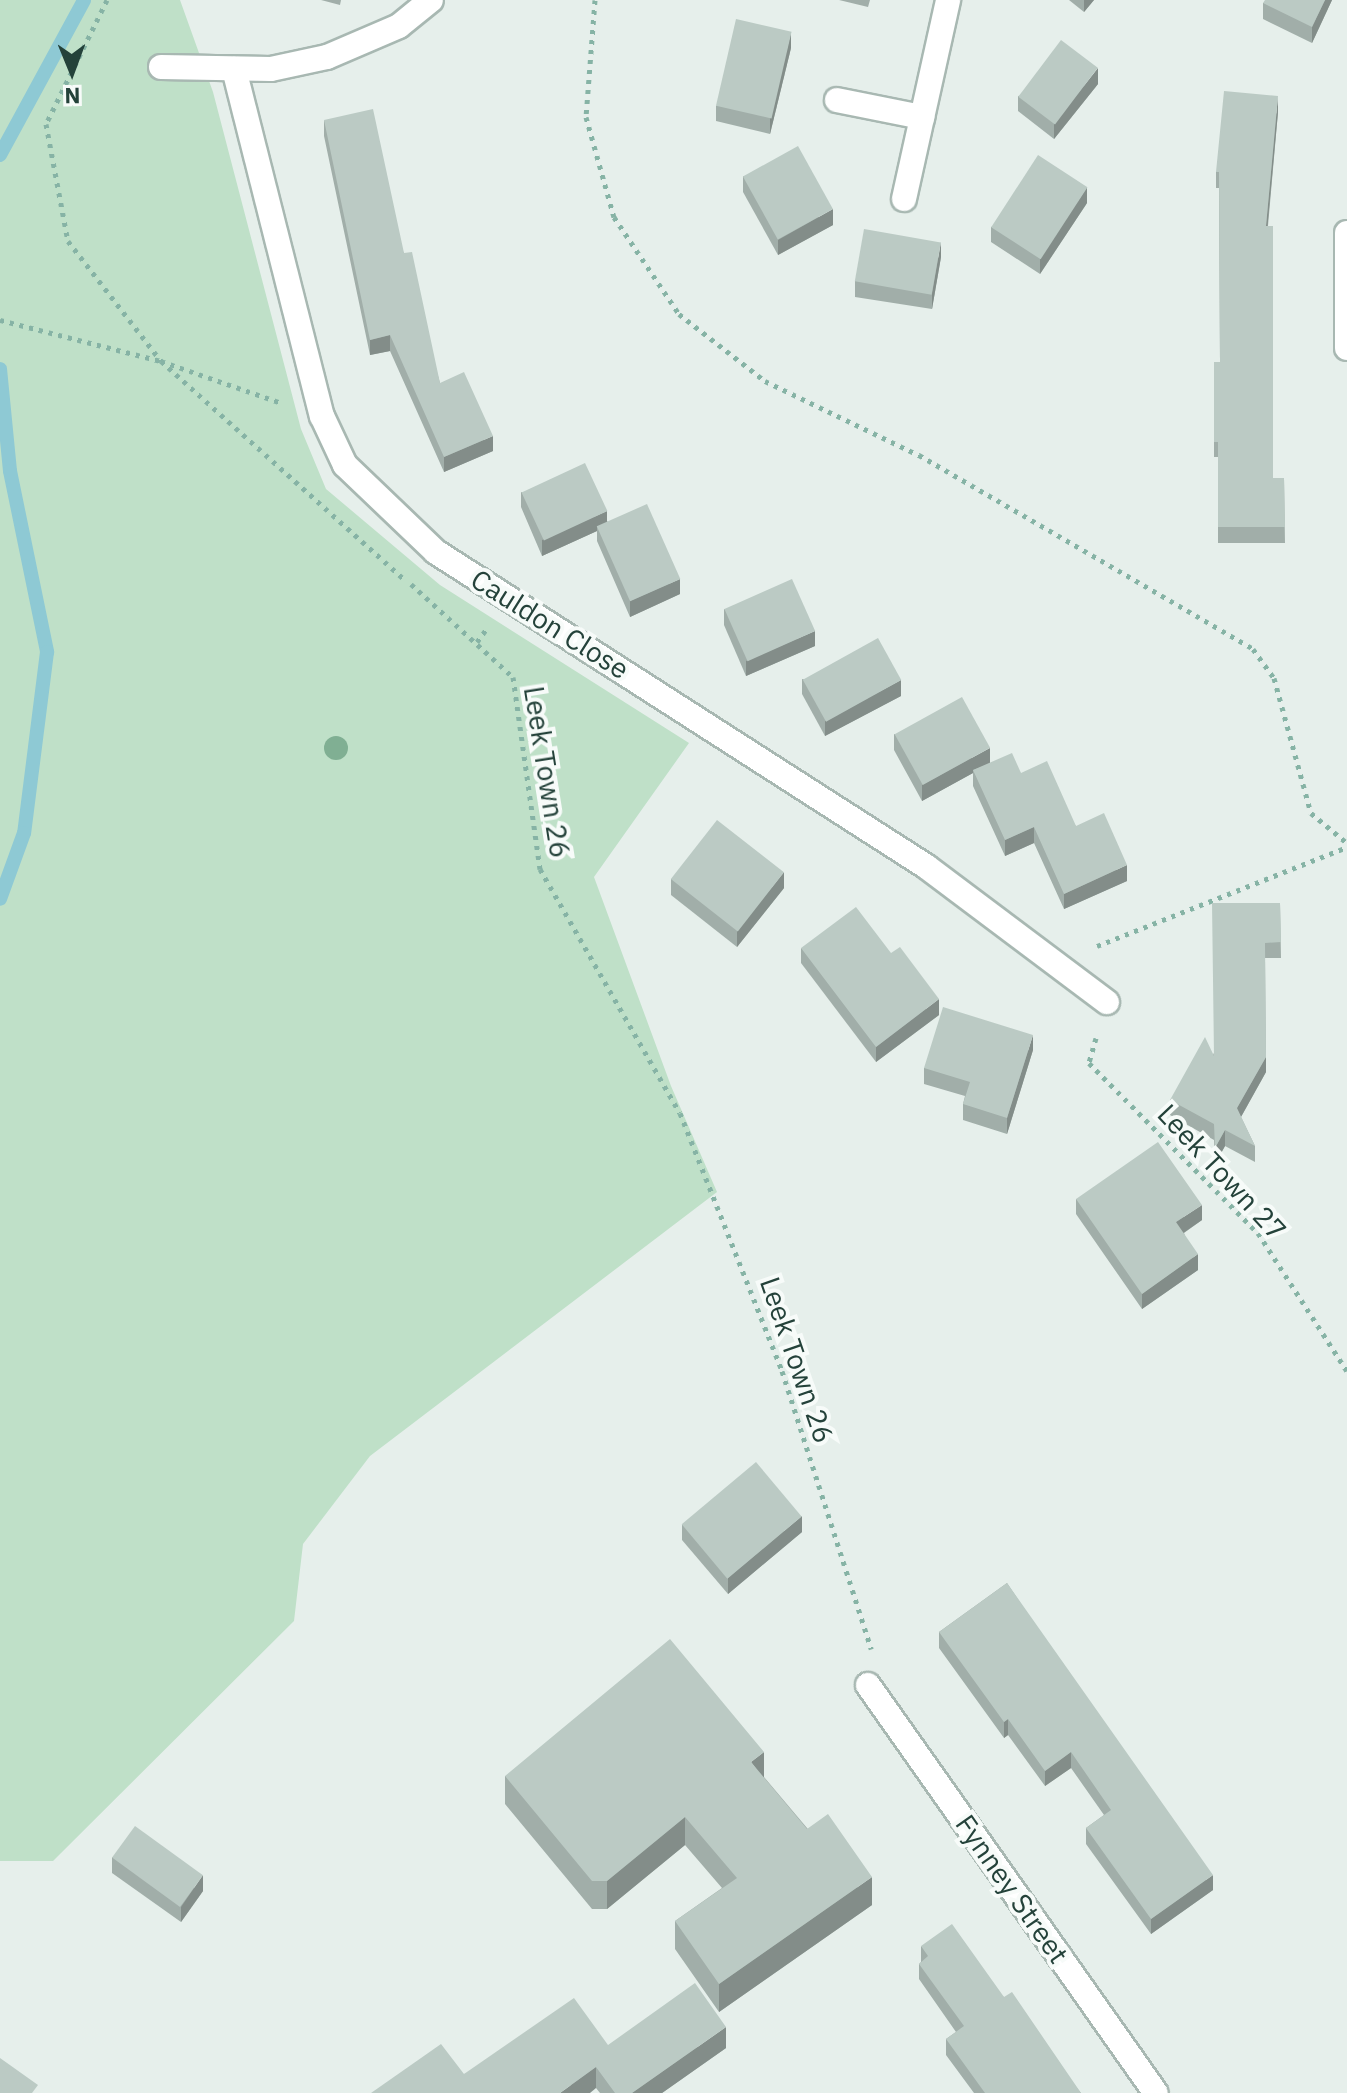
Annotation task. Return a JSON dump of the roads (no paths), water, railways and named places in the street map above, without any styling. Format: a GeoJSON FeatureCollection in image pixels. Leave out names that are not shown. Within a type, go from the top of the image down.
{"type":"FeatureCollection","features":[{"type":"Feature","properties":{"kind":"street"},"geometry":{"type":"LineString","coordinates":[[161,67],[271,69],[327,57],[399,26],[431,0]]}},
{"type":"Feature","properties":{"kind":"street"},"geometry":{"type":"LineString","coordinates":[[904,199],[948,0]]}},
{"type":"Feature","properties":{"kind":"street","name":"Cauldon Close"},"geometry":{"type":"LineString","coordinates":[[234,69],[322,416],[345,465],[436,552],[927,867],[1107,1002]]}},
{"type":"Feature","properties":{"kind":"street"},"geometry":{"type":"LineString","coordinates":[[837,100],[922,117]]}},
{"type":"Feature","properties":{"kind":"street"},"geometry":{"type":"LineString","coordinates":[[1347,233],[1347,348]]}},
{"type":"Feature","properties":{"kind":"street","name":"Fynney Street"},"geometry":{"type":"LineString","coordinates":[[868,1685],[1156,2093]]}},
{"type":"Feature","properties":{"kind":"waterway"},"geometry":{"type":"LineString","coordinates":[[0,155],[84,0]]}},
{"type":"Feature","properties":{"kind":"waterway"},"geometry":{"type":"LineString","coordinates":[[0,369],[10,471],[47,652],[24,833],[0,899]]}}]}
